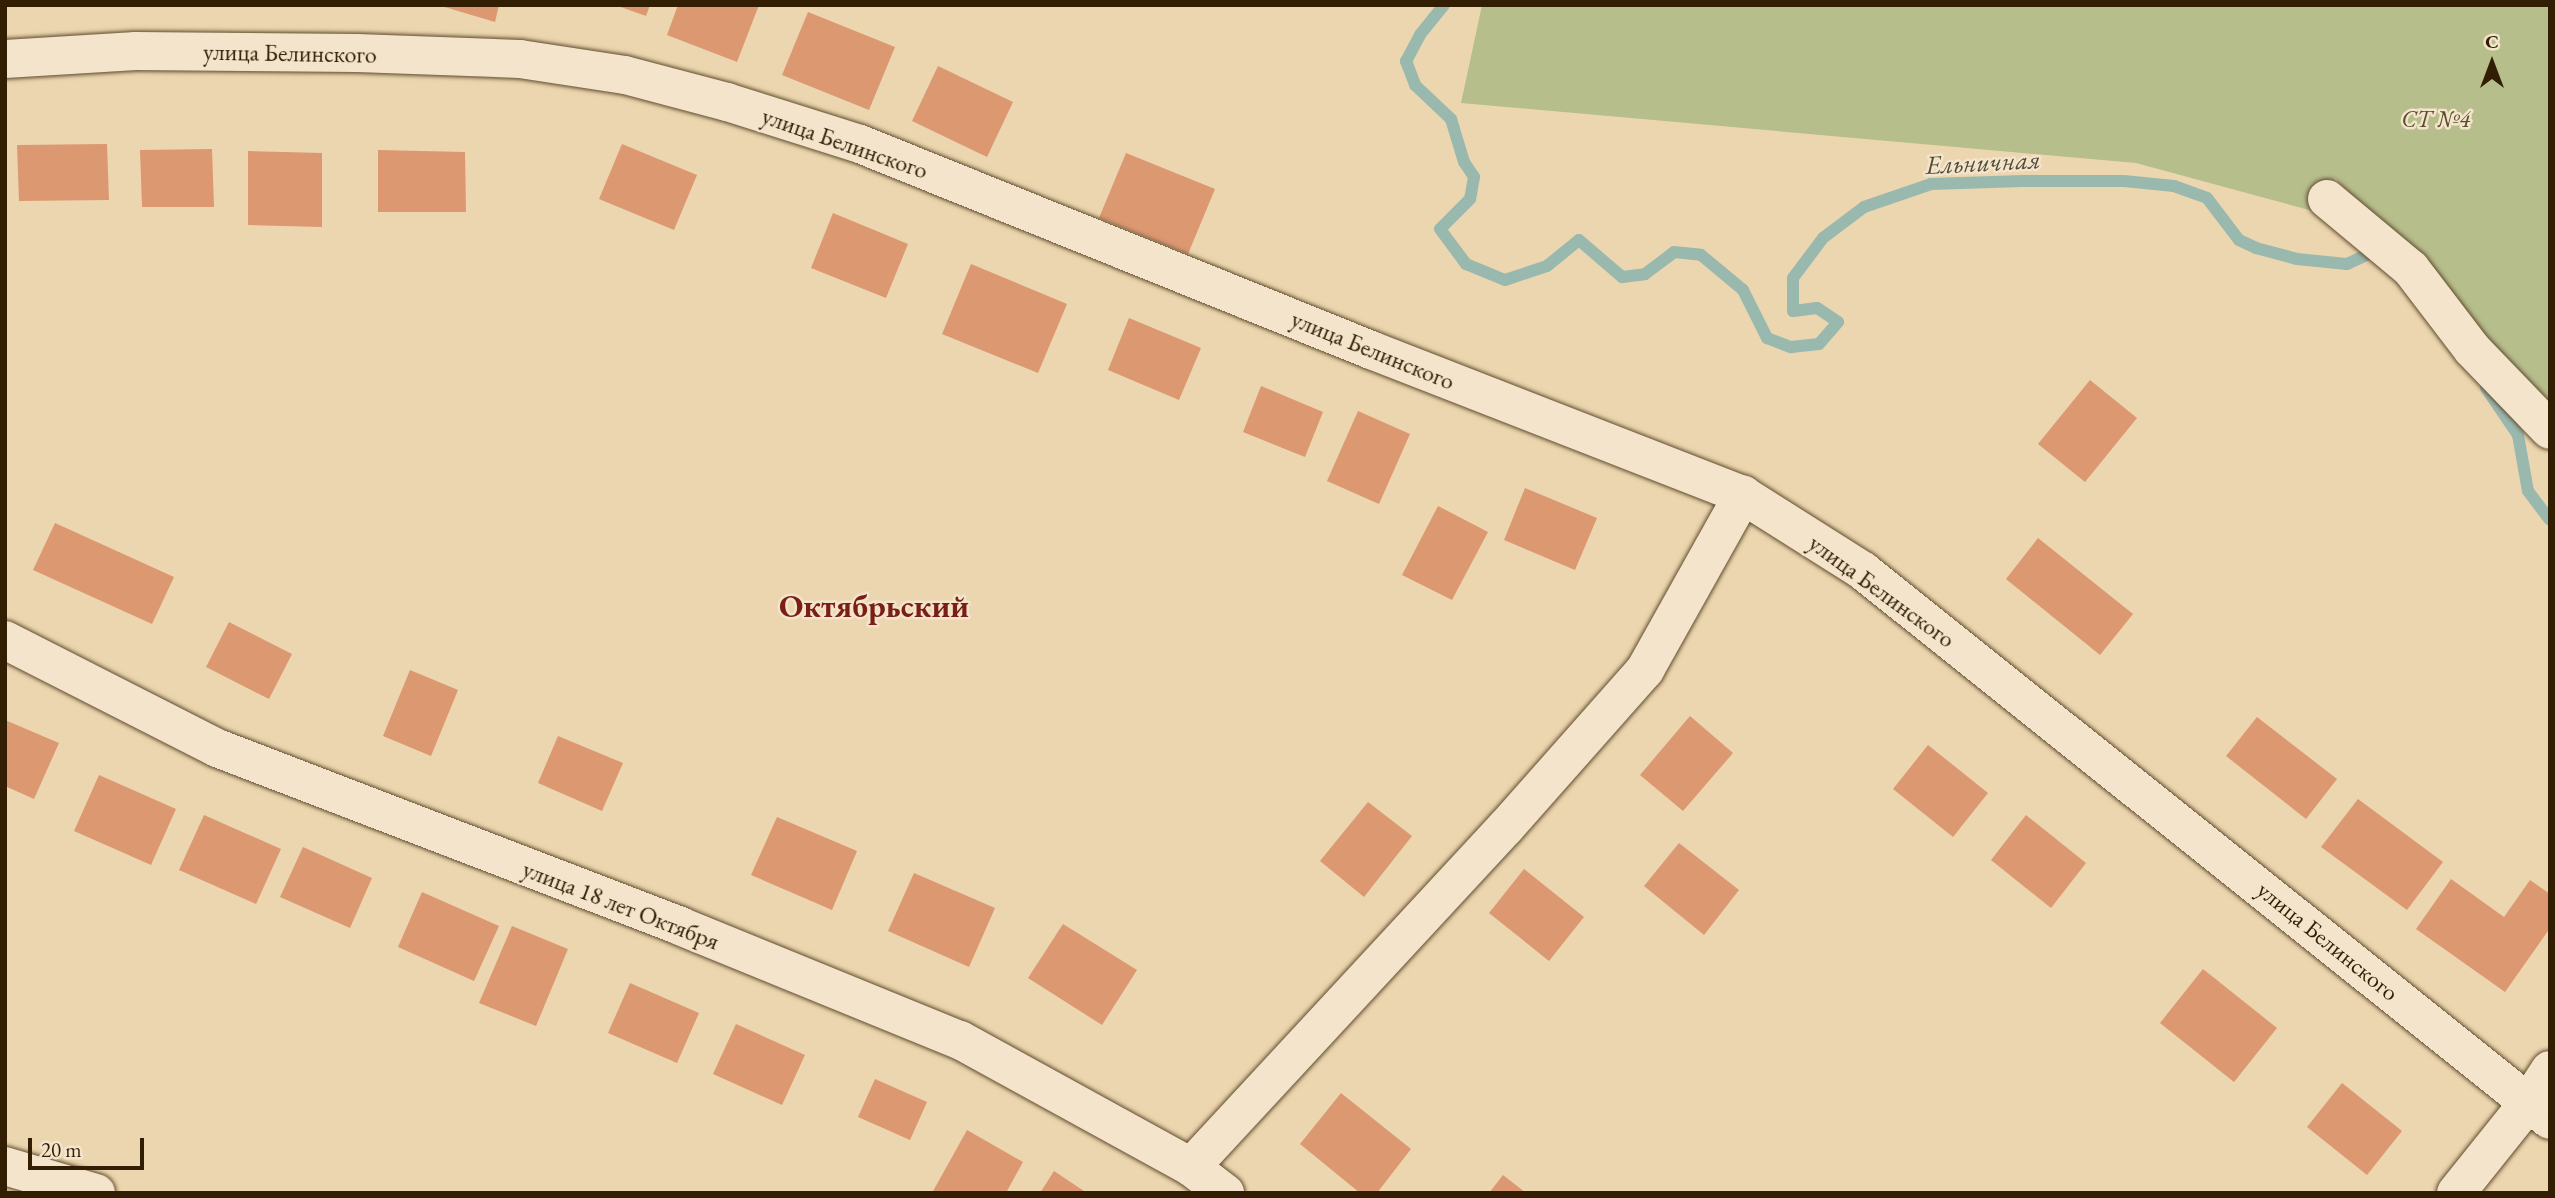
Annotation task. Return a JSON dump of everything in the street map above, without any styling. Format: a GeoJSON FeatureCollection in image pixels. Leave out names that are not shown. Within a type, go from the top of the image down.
{"type":"FeatureCollection","features":[{"type":"Feature","properties":{"kind":"street","name":"улица Белинского"},"geometry":{"type":"LineString","coordinates":[[5,59],[135,51],[357,53],[520,59],[625,75],[860,144],[1371,350],[1743,495],[1863,571],[2540,1111]]}},
{"type":"Feature","properties":{"kind":"street"},"geometry":{"type":"LineString","coordinates":[[2327,199],[2412,269],[2472,349],[2550,430]]}},
{"type":"Feature","properties":{"kind":"street"},"geometry":{"type":"LineString","coordinates":[[1191,1167],[1506,827],[1645,670],[1743,495]]}},
{"type":"Feature","properties":{"kind":"street","name":"улица 18 лет Октября"},"geometry":{"type":"LineString","coordinates":[[5,640],[217,748],[680,926],[960,1040],[1191,1167],[1225,1193]]}},
{"type":"Feature","properties":{"kind":"street"},"geometry":{"type":"LineString","coordinates":[[2456,1193],[2540,1111],[2550,1070]]}},
{"type":"Feature","properties":{"kind":"street"},"geometry":{"type":"LineString","coordinates":[[5,1166],[96,1193]]}},
{"type":"Feature","properties":{"kind":"green space","name":"СТ №4"},"geometry":{"type":"Polygon","coordinates":[[[1482,5],[2550,5],[2550,405],[2335,178],[2320,213],[2136,163],[1461,103],[1482,5]]]}},
{"type":"Feature","properties":{"kind":"building"},"geometry":{"type":"Polygon","coordinates":[[[438,5],[499,5],[495,22],[438,5]]]}},
{"type":"Feature","properties":{"kind":"building"},"geometry":{"type":"Polygon","coordinates":[[[615,5],[650,5],[646,16],[615,5]]]}},
{"type":"Feature","properties":{"kind":"building"},"geometry":{"type":"Polygon","coordinates":[[[678,5],[759,5],[737,62],[667,35],[678,5]]]}},
{"type":"Feature","properties":{"kind":"building"},"geometry":{"type":"Polygon","coordinates":[[[808,12],[895,47],[869,110],[782,75],[808,12]]]}},
{"type":"Feature","properties":{"kind":"building"},"geometry":{"type":"Polygon","coordinates":[[[938,66],[1013,102],[987,157],[912,121],[938,66]]]}},
{"type":"Feature","properties":{"kind":"building"},"geometry":{"type":"Polygon","coordinates":[[[107,144],[109,200],[19,201],[17,145],[107,144]]]}},
{"type":"Feature","properties":{"kind":"building"},"geometry":{"type":"Polygon","coordinates":[[[622,144],[697,175],[674,230],[599,199],[622,144]]]}},
{"type":"Feature","properties":{"kind":"building"},"geometry":{"type":"Polygon","coordinates":[[[212,149],[214,207],[142,207],[140,150],[212,149]]]}},
{"type":"Feature","properties":{"kind":"building"},"geometry":{"type":"Polygon","coordinates":[[[378,150],[465,152],[466,212],[378,212],[378,150]]]}},
{"type":"Feature","properties":{"kind":"building"},"geometry":{"type":"Polygon","coordinates":[[[248,151],[322,153],[322,227],[248,225],[248,151]]]}},
{"type":"Feature","properties":{"kind":"building"},"geometry":{"type":"Polygon","coordinates":[[[1126,153],[1215,189],[1188,254],[1099,218],[1126,153]]]}},
{"type":"Feature","properties":{"kind":"building"},"geometry":{"type":"Polygon","coordinates":[[[833,213],[908,244],[886,298],[811,268],[833,213]]]}},
{"type":"Feature","properties":{"kind":"building"},"geometry":{"type":"Polygon","coordinates":[[[971,264],[1067,304],[1038,373],[942,334],[971,264]]]}},
{"type":"Feature","properties":{"kind":"building"},"geometry":{"type":"Polygon","coordinates":[[[1129,318],[1201,348],[1179,400],[1108,370],[1129,318]]]}},
{"type":"Feature","properties":{"kind":"building"},"geometry":{"type":"Polygon","coordinates":[[[2090,380],[2137,418],[2085,482],[2038,444],[2090,380]]]}},
{"type":"Feature","properties":{"kind":"building"},"geometry":{"type":"Polygon","coordinates":[[[1261,386],[1323,412],[1305,457],[1243,432],[1261,386]]]}},
{"type":"Feature","properties":{"kind":"building"},"geometry":{"type":"Polygon","coordinates":[[[1358,411],[1410,434],[1379,504],[1327,481],[1358,411]]]}},
{"type":"Feature","properties":{"kind":"building"},"geometry":{"type":"Polygon","coordinates":[[[1525,488],[1597,518],[1575,570],[1504,540],[1525,488]]]}},
{"type":"Feature","properties":{"kind":"building"},"geometry":{"type":"Polygon","coordinates":[[[1438,506],[1488,532],[1452,600],[1402,575],[1438,506]]]}},
{"type":"Feature","properties":{"kind":"building"},"geometry":{"type":"Polygon","coordinates":[[[55,523],[174,577],[152,624],[33,570],[55,523]]]}},
{"type":"Feature","properties":{"kind":"building"},"geometry":{"type":"Polygon","coordinates":[[[2038,538],[2133,614],[2100,655],[2006,579],[2038,538]]]}},
{"type":"Feature","properties":{"kind":"building"},"geometry":{"type":"Polygon","coordinates":[[[229,622],[292,654],[269,699],[206,667],[229,622]]]}},
{"type":"Feature","properties":{"kind":"building"},"geometry":{"type":"Polygon","coordinates":[[[410,670],[458,690],[431,756],[383,736],[410,670]]]}},
{"type":"Feature","properties":{"kind":"building"},"geometry":{"type":"Polygon","coordinates":[[[1690,716],[1733,753],[1683,811],[1640,775],[1690,716]]]}},
{"type":"Feature","properties":{"kind":"building"},"geometry":{"type":"Polygon","coordinates":[[[2257,717],[2337,779],[2306,819],[2226,756],[2257,717]]]}},
{"type":"Feature","properties":{"kind":"building"},"geometry":{"type":"Polygon","coordinates":[[[5,720],[59,743],[34,799],[5,786],[5,720]]]}},
{"type":"Feature","properties":{"kind":"building"},"geometry":{"type":"Polygon","coordinates":[[[558,736],[623,763],[602,811],[538,783],[558,736]]]}},
{"type":"Feature","properties":{"kind":"building"},"geometry":{"type":"Polygon","coordinates":[[[1928,745],[1988,793],[1953,837],[1893,789],[1928,745]]]}},
{"type":"Feature","properties":{"kind":"building"},"geometry":{"type":"Polygon","coordinates":[[[99,775],[176,809],[151,865],[74,831],[99,775]]]}},
{"type":"Feature","properties":{"kind":"building"},"geometry":{"type":"Polygon","coordinates":[[[2358,799],[2443,862],[2407,910],[2321,847],[2358,799]]]}},
{"type":"Feature","properties":{"kind":"building"},"geometry":{"type":"Polygon","coordinates":[[[1368,802],[1412,836],[1364,897],[1320,861],[1368,802]]]}},
{"type":"Feature","properties":{"kind":"building"},"geometry":{"type":"Polygon","coordinates":[[[204,815],[281,849],[256,904],[179,870],[204,815]]]}},
{"type":"Feature","properties":{"kind":"building"},"geometry":{"type":"Polygon","coordinates":[[[2026,815],[2086,863],[2051,908],[1991,860],[2026,815]]]}},
{"type":"Feature","properties":{"kind":"building"},"geometry":{"type":"Polygon","coordinates":[[[777,817],[857,851],[832,910],[751,875],[777,817]]]}},
{"type":"Feature","properties":{"kind":"building"},"geometry":{"type":"Polygon","coordinates":[[[1679,843],[1739,890],[1704,935],[1644,886],[1679,843]]]}},
{"type":"Feature","properties":{"kind":"building"},"geometry":{"type":"Polygon","coordinates":[[[303,847],[372,878],[350,928],[280,897],[303,847]]]}},
{"type":"Feature","properties":{"kind":"building"},"geometry":{"type":"Polygon","coordinates":[[[1524,869],[1584,917],[1549,961],[1489,913],[1524,869]]]}},
{"type":"Feature","properties":{"kind":"building"},"geometry":{"type":"Polygon","coordinates":[[[914,873],[995,908],[969,967],[888,931],[914,873]]]}},
{"type":"Feature","properties":{"kind":"building"},"geometry":{"type":"Polygon","coordinates":[[[2451,879],[2504,917],[2530,880],[2550,894],[2550,928],[2505,992],[2416,929],[2451,879]]]}},
{"type":"Feature","properties":{"kind":"building"},"geometry":{"type":"Polygon","coordinates":[[[422,892],[499,926],[474,981],[398,947],[422,892]]]}},
{"type":"Feature","properties":{"kind":"building"},"geometry":{"type":"Polygon","coordinates":[[[1063,924],[1137,970],[1102,1025],[1028,978],[1063,924]]]}},
{"type":"Feature","properties":{"kind":"building"},"geometry":{"type":"Polygon","coordinates":[[[512,926],[568,949],[536,1026],[479,1003],[512,926]]]}},
{"type":"Feature","properties":{"kind":"building"},"geometry":{"type":"Polygon","coordinates":[[[2203,969],[2277,1028],[2234,1082],[2160,1023],[2203,969]]]}},
{"type":"Feature","properties":{"kind":"building"},"geometry":{"type":"Polygon","coordinates":[[[630,983],[699,1013],[677,1063],[608,1033],[630,983]]]}},
{"type":"Feature","properties":{"kind":"building"},"geometry":{"type":"Polygon","coordinates":[[[736,1024],[805,1055],[782,1105],[713,1074],[736,1024]]]}},
{"type":"Feature","properties":{"kind":"building"},"geometry":{"type":"Polygon","coordinates":[[[875,1079],[927,1102],[910,1140],[858,1117],[875,1079]]]}},
{"type":"Feature","properties":{"kind":"building"},"geometry":{"type":"Polygon","coordinates":[[[2342,1083],[2402,1131],[2367,1175],[2307,1127],[2342,1083]]]}},
{"type":"Feature","properties":{"kind":"building"},"geometry":{"type":"Polygon","coordinates":[[[1341,1093],[1411,1149],[1377,1193],[1360,1193],[1300,1144],[1341,1093]]]}},
{"type":"Feature","properties":{"kind":"building"},"geometry":{"type":"Polygon","coordinates":[[[967,1130],[1023,1162],[1006,1193],[932,1193],[967,1130]]]}},
{"type":"Feature","properties":{"kind":"building"},"geometry":{"type":"Polygon","coordinates":[[[1054,1171],[1087,1193],[1040,1193],[1054,1171]]]}},
{"type":"Feature","properties":{"kind":"building"},"geometry":{"type":"Polygon","coordinates":[[[1503,1175],[1526,1193],[1489,1193],[1503,1175]]]}},
{"type":"Feature","properties":{"kind":"waterway","name":"Ельничная"},"geometry":{"type":"LineString","coordinates":[[1444,5],[1420,35],[1406,61],[1415,85],[1451,119],[1464,162],[1474,177],[1470,199],[1440,229],[1466,264],[1505,280],[1547,266],[1579,240],[1622,277],[1645,274],[1674,252],[1701,255],[1743,290],[1767,338],[1791,347],[1819,344],[1838,322],[1817,308],[1793,311],[1793,278],[1823,238],[1864,207],[1931,184],[2023,181],[2124,181],[2174,186],[2207,198],[2239,240],[2256,248],[2297,259],[2347,264],[2371,253],[2379,257]]}},
{"type":"Feature","properties":{"kind":"waterway","name":"Ельничная"},"geometry":{"type":"LineString","coordinates":[[2486,388],[2518,435],[2528,491],[2550,520]]}},
{"type":"Feature","properties":{"kind":"district","name":"Октябрьский"},"geometry":{"type":"Point","coordinates":[874,606]}}]}
